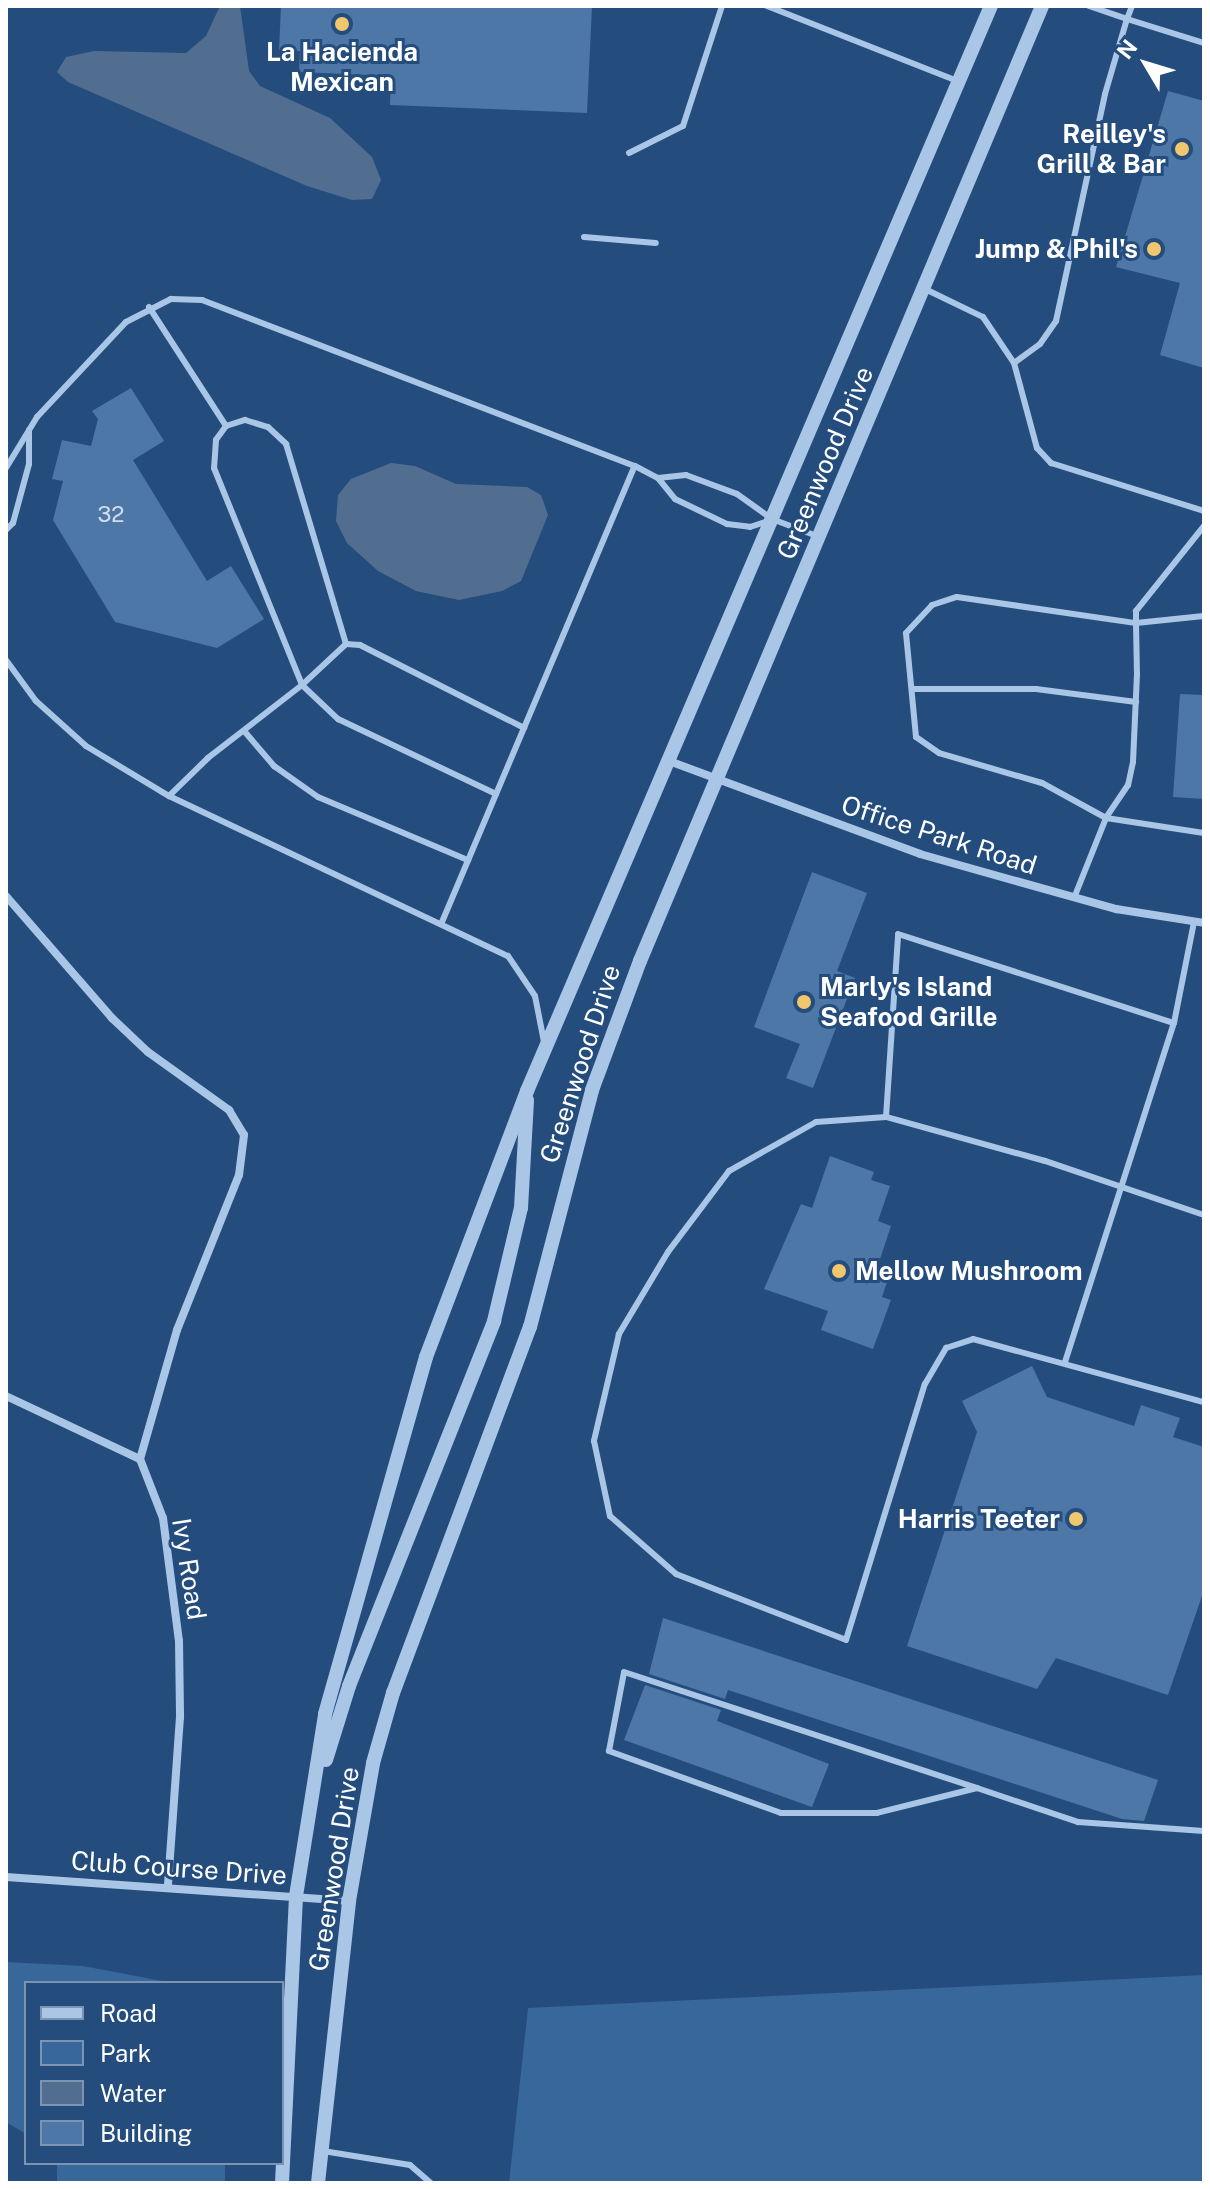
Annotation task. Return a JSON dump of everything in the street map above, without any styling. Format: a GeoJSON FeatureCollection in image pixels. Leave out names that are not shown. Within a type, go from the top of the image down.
{"type":"FeatureCollection","features":[{"type":"Feature","properties":{"kind":"street","name":"Greenwood Drive"},"geometry":{"type":"LineString","coordinates":[[284,2142],[296,1896],[315,1795],[325,1714],[349,1617],[421,1372],[527,1091],[991,6]]}},
{"type":"Feature","properties":{"kind":"street","name":"Greenwood Drive"},"geometry":{"type":"LineString","coordinates":[[318,2183],[360,1822],[393,1693],[502,1412],[530,1327],[572,1157],[623,1003],[1042,6]]}},
{"type":"Feature","properties":{"kind":"street","name":"Office Park Road"},"geometry":{"type":"LineString","coordinates":[[669,761],[920,854],[1074,898],[1199,923]]}},
{"type":"Feature","properties":{"kind":"street"},"geometry":{"type":"LineString","coordinates":[[6,896],[112,1018],[148,1052],[229,1110],[244,1135],[239,1175],[177,1330],[140,1459],[6,1396]]}},
{"type":"Feature","properties":{"kind":"street","name":"Greenwood Drive"},"geometry":{"type":"LineString","coordinates":[[315,1795],[349,1686],[494,1321],[521,1208],[527,1091]]}},
{"type":"Feature","properties":{"kind":"street","name":"Ivy Road"},"geometry":{"type":"LineString","coordinates":[[140,1459],[163,1518],[179,1641],[180,1717],[168,1885]]}},
{"type":"Feature","properties":{"kind":"street","name":"Club Course Drive"},"geometry":{"type":"LineString","coordinates":[[6,1877],[168,1885],[349,1901]]}},
{"type":"Feature","properties":{"kind":"lane"},"geometry":{"type":"LineString","coordinates":[[629,153],[683,126],[722,6]]}},
{"type":"Feature","properties":{"kind":"lane"},"geometry":{"type":"LineString","coordinates":[[767,6],[959,82]]}},
{"type":"Feature","properties":{"kind":"lane"},"geometry":{"type":"LineString","coordinates":[[1089,6],[1204,43]]}},
{"type":"Feature","properties":{"kind":"lane"},"geometry":{"type":"LineString","coordinates":[[1014,363],[1040,344],[1056,321],[1105,94],[1132,6]]}},
{"type":"Feature","properties":{"kind":"lane"},"geometry":{"type":"LineString","coordinates":[[584,237],[656,243]]}},
{"type":"Feature","properties":{"kind":"lane"},"geometry":{"type":"LineString","coordinates":[[924,289],[983,317],[1014,363],[1037,448],[1051,463],[1204,511]]}},
{"type":"Feature","properties":{"kind":"lane"},"geometry":{"type":"LineString","coordinates":[[6,468],[29,430],[126,322],[149,307],[171,299],[202,300],[261,319],[635,466],[658,478],[675,499],[727,524],[750,527],[772,519]]}},
{"type":"Feature","properties":{"kind":"lane"},"geometry":{"type":"LineString","coordinates":[[149,307],[226,426]]}},
{"type":"Feature","properties":{"kind":"lane"},"geometry":{"type":"LineString","coordinates":[[346,644],[286,444],[268,427],[245,420],[226,426],[216,440],[214,468],[302,685],[338,719],[496,794]]}},
{"type":"Feature","properties":{"kind":"lane"},"geometry":{"type":"LineString","coordinates":[[6,530],[13,523],[29,464],[29,430]]}},
{"type":"Feature","properties":{"kind":"lane"},"geometry":{"type":"LineString","coordinates":[[442,922],[635,466]]}},
{"type":"Feature","properties":{"kind":"lane"},"geometry":{"type":"LineString","coordinates":[[658,478],[686,475],[737,494],[772,519],[820,537]]}},
{"type":"Feature","properties":{"kind":"lane"},"geometry":{"type":"LineString","coordinates":[[1074,898],[1106,818],[1128,785],[1136,702],[1136,611],[1204,526]]}},
{"type":"Feature","properties":{"kind":"lane"},"geometry":{"type":"LineString","coordinates":[[1204,616],[1136,623],[957,597],[932,605],[906,633],[916,737],[939,753],[1042,783],[1106,818],[1204,833]]}},
{"type":"Feature","properties":{"kind":"lane"},"geometry":{"type":"LineString","coordinates":[[169,796],[208,758],[302,685],[346,644],[360,645],[524,728]]}},
{"type":"Feature","properties":{"kind":"lane"},"geometry":{"type":"LineString","coordinates":[[6,660],[36,701],[86,746],[169,796],[442,922],[508,956],[526,976],[545,1049]]}},
{"type":"Feature","properties":{"kind":"lane"},"geometry":{"type":"LineString","coordinates":[[912,689],[1036,689],[1136,702]]}},
{"type":"Feature","properties":{"kind":"lane"},"geometry":{"type":"LineString","coordinates":[[245,732],[274,766],[318,797],[468,860]]}},
{"type":"Feature","properties":{"kind":"lane"},"geometry":{"type":"LineString","coordinates":[[1065,1362],[1174,1023],[1199,923]]}},
{"type":"Feature","properties":{"kind":"lane"},"geometry":{"type":"LineString","coordinates":[[886,1117],[898,934],[1174,1023]]}},
{"type":"Feature","properties":{"kind":"lane"},"geometry":{"type":"LineString","coordinates":[[1204,1215],[886,1117],[816,1122],[729,1171],[668,1252],[619,1334],[594,1441],[610,1516],[676,1574],[846,1640],[925,1384],[946,1348],[973,1339],[1204,1402]]}},
{"type":"Feature","properties":{"kind":"lane"},"geometry":{"type":"LineString","coordinates":[[977,1788],[877,1813],[781,1813],[609,1751],[624,1672],[977,1788],[1078,1822],[1204,1831]]}},
{"type":"Feature","properties":{"kind":"lane"},"geometry":{"type":"LineString","coordinates":[[320,2151],[410,2165],[431,2183]]}},
{"type":"Feature","properties":{"kind":"green space"},"geometry":{"type":"Polygon","coordinates":[[[6,1962],[83,1966],[162,1981],[24,1981],[24,2133],[6,2122],[6,1962]]]}},
{"type":"Feature","properties":{"kind":"green space"},"geometry":{"type":"Polygon","coordinates":[[[1204,1975],[1204,2183],[509,2183],[528,2008],[1204,1975]]]}},
{"type":"Feature","properties":{"kind":"green space"},"geometry":{"type":"Polygon","coordinates":[[[57,2165],[225,2165],[225,2183],[57,2183],[57,2165]]]}},
{"type":"Feature","properties":{"kind":"water"},"geometry":{"type":"Polygon","coordinates":[[[220,6],[240,6],[249,71],[260,86],[330,118],[372,157],[381,180],[372,199],[352,200],[307,186],[68,82],[57,72],[66,57],[94,51],[186,53],[206,36],[220,6]]]}},
{"type":"Feature","properties":{"kind":"water"},"geometry":{"type":"Polygon","coordinates":[[[391,463],[415,466],[456,484],[527,487],[541,495],[548,515],[521,581],[502,591],[459,600],[416,591],[378,571],[347,543],[336,521],[338,495],[351,479],[391,463]]]}},
{"type":"Feature","properties":{"kind":"building"},"geometry":{"type":"Polygon","coordinates":[[[281,6],[592,6],[587,113],[390,105],[391,76],[299,72],[300,51],[279,50],[281,6]]]}},
{"type":"Feature","properties":{"kind":"building"},"geometry":{"type":"Polygon","coordinates":[[[1168,91],[1204,101],[1204,368],[1160,355],[1180,283],[1116,267],[1168,91]]]}},
{"type":"Feature","properties":{"kind":"building"},"geometry":{"type":"Polygon","coordinates":[[[131,388],[164,441],[133,460],[207,581],[231,566],[264,619],[217,648],[115,622],[53,520],[63,481],[52,479],[62,440],[91,446],[98,419],[92,411],[131,388]]]}},
{"type":"Feature","properties":{"kind":"building"},"geometry":{"type":"Polygon","coordinates":[[[1180,694],[1204,695],[1204,799],[1173,797],[1180,694]]]}},
{"type":"Feature","properties":{"kind":"building","name":"Marly's Island Seafood Grille"},"geometry":{"type":"Polygon","coordinates":[[[812,872],[867,893],[837,971],[855,978],[813,1088],[786,1078],[800,1044],[754,1027],[812,872]]]}},
{"type":"Feature","properties":{"kind":"building"},"geometry":{"type":"Polygon","coordinates":[[[830,1156],[874,1172],[871,1180],[890,1186],[878,1221],[891,1226],[876,1271],[889,1276],[882,1297],[891,1300],[873,1349],[821,1330],[828,1311],[764,1289],[801,1204],[812,1208],[830,1156]]]}},
{"type":"Feature","properties":{"kind":"building","name":"Harris Teeter"},"geometry":{"type":"Polygon","coordinates":[[[1032,1366],[1047,1397],[1134,1426],[1141,1405],[1180,1418],[1173,1437],[1204,1447],[1204,1590],[1168,1695],[1056,1658],[1037,1689],[907,1646],[977,1432],[962,1401],[1032,1366]]]}},
{"type":"Feature","properties":{"kind":"building"},"geometry":{"type":"Polygon","coordinates":[[[663,1618],[1158,1780],[1144,1821],[1122,1819],[728,1690],[725,1699],[649,1674],[663,1618]]]}},
{"type":"Feature","properties":{"kind":"building"},"geometry":{"type":"Polygon","coordinates":[[[645,1685],[721,1710],[717,1721],[829,1764],[812,1807],[624,1740],[645,1685]]]}},
{"type":"Feature","properties":{"kind":"place","name":"La Hacienda Mexican"},"geometry":{"type":"Point","coordinates":[342,24]}},
{"type":"Feature","properties":{"kind":"place","name":"Reilley's Grill & Bar"},"geometry":{"type":"Point","coordinates":[1182,149]}},
{"type":"Feature","properties":{"kind":"place","name":"Jump & Phil's"},"geometry":{"type":"Point","coordinates":[1154,249]}},
{"type":"Feature","properties":{"kind":"place","name":"Marly's Island Seafood Grille"},"geometry":{"type":"Point","coordinates":[804,1002]}},
{"type":"Feature","properties":{"kind":"place","name":"Mellow Mushroom"},"geometry":{"type":"Point","coordinates":[839,1271]}},
{"type":"Feature","properties":{"kind":"place","name":"Harris Teeter"},"geometry":{"type":"Point","coordinates":[1076,1519]}}]}
